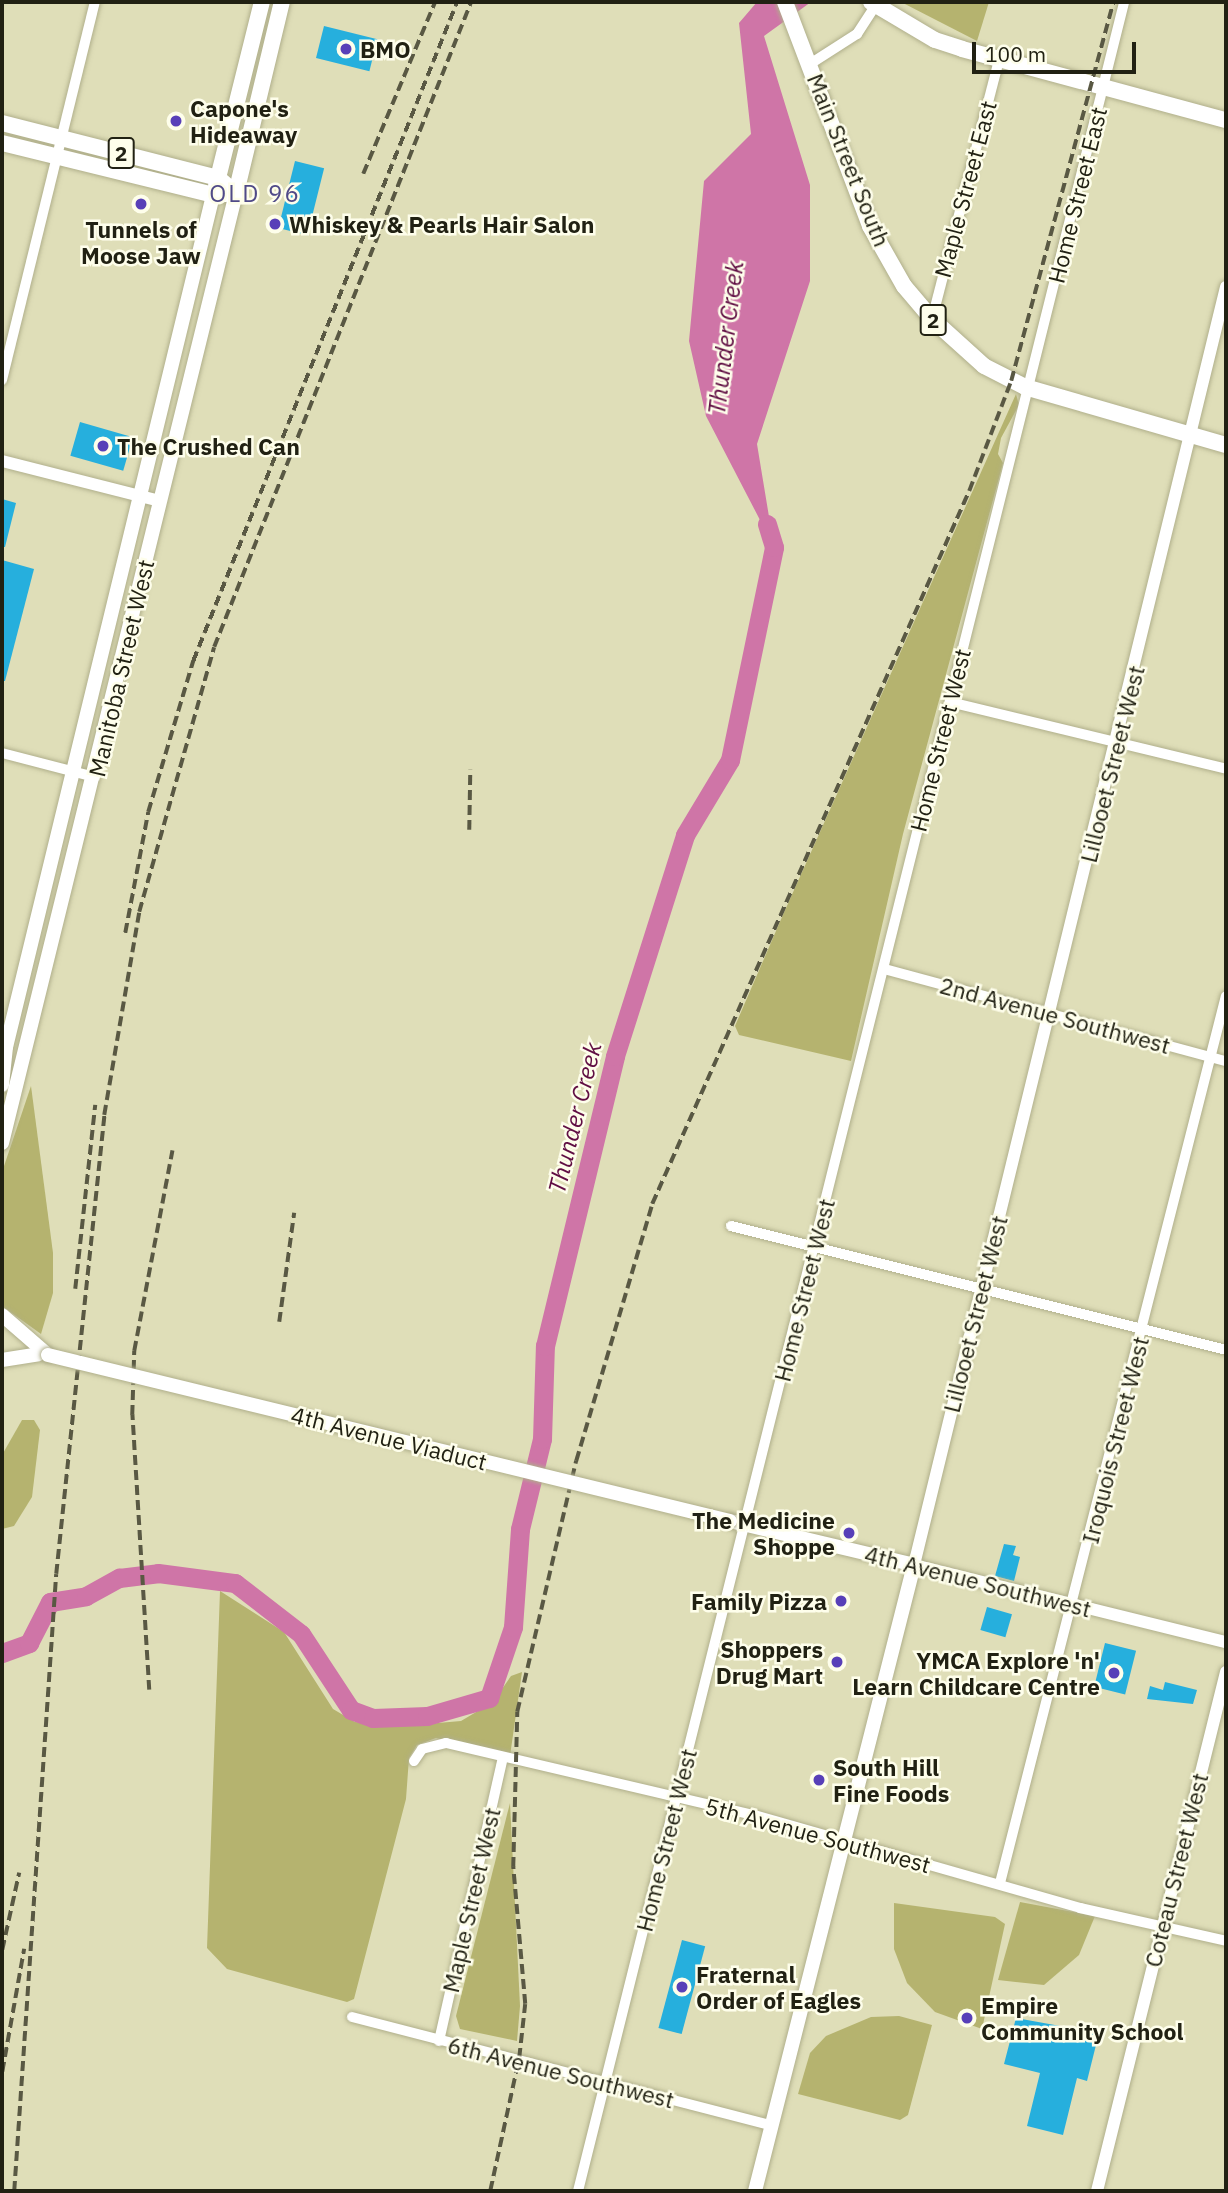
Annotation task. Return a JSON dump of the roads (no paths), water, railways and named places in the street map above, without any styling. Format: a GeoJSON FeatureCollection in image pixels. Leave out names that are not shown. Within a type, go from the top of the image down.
{"type":"FeatureCollection","features":[{"type":"Feature","properties":{"kind":"main road"},"geometry":{"type":"LineString","coordinates":[[213,195],[262,2]]}},
{"type":"Feature","properties":{"kind":"main road"},"geometry":{"type":"LineString","coordinates":[[236,192],[282,2]]}},
{"type":"Feature","properties":{"kind":"main road","name":"Main Street South"},"geometry":{"type":"LineString","coordinates":[[785,2],[870,226],[904,286],[932,319],[984,366],[1025,387],[1226,445]]}},
{"type":"Feature","properties":{"kind":"main road"},"geometry":{"type":"LineString","coordinates":[[875,3],[934,40],[1226,120]]}},
{"type":"Feature","properties":{"kind":"main road","name":"2"},"geometry":{"type":"LineString","coordinates":[[2,123],[218,178],[236,192]]}},
{"type":"Feature","properties":{"kind":"main road","name":"2"},"geometry":{"type":"LineString","coordinates":[[2,143],[213,195],[236,192]]}},
{"type":"Feature","properties":{"kind":"main road","name":"Manitoba Street West"},"geometry":{"type":"LineString","coordinates":[[2,1143],[95,777],[236,192]]}},
{"type":"Feature","properties":{"kind":"main road","name":"Manitoba Street West"},"geometry":{"type":"LineString","coordinates":[[2,1085],[3,1050],[213,195]]}},
{"type":"Feature","properties":{"kind":"main road"},"geometry":{"type":"LineString","coordinates":[[2,1315],[43,1354]]}},
{"type":"Feature","properties":{"kind":"main road"},"geometry":{"type":"LineString","coordinates":[[2,1328],[43,1354]]}},
{"type":"Feature","properties":{"kind":"main road"},"geometry":{"type":"LineString","coordinates":[[2,1360],[43,1354]]}},
{"type":"Feature","properties":{"kind":"main road","name":"4th Avenue Viaduct"},"geometry":{"type":"LineString","coordinates":[[43,1354],[730,1521]]}},
{"type":"Feature","properties":{"kind":"main road","name":"4th Avenue Southwest"},"geometry":{"type":"LineString","coordinates":[[730,1521],[914,1565]]}},
{"type":"Feature","properties":{"kind":"main road","name":"Lillooet Street West"},"geometry":{"type":"LineString","coordinates":[[755,2191],[914,1565]]}},
{"type":"Feature","properties":{"kind":"street"},"geometry":{"type":"LineString","coordinates":[[2,380],[95,2]]}},
{"type":"Feature","properties":{"kind":"street","name":"Home Street East"},"geometry":{"type":"LineString","coordinates":[[1025,387],[1124,2]]}},
{"type":"Feature","properties":{"kind":"street"},"geometry":{"type":"LineString","coordinates":[[810,64],[857,34],[875,3]]}},
{"type":"Feature","properties":{"kind":"street","name":"Maple Street East"},"geometry":{"type":"LineString","coordinates":[[932,319],[999,59]]}},
{"type":"Feature","properties":{"kind":"street","name":"Lillooet Street West"},"geometry":{"type":"LineString","coordinates":[[914,1565],[1048,1014],[1119,740],[1226,286]]}},
{"type":"Feature","properties":{"kind":"street","name":"Home Street West"},"geometry":{"type":"LineString","coordinates":[[578,2191],[815,1248],[1025,387]]}},
{"type":"Feature","properties":{"kind":"street"},"geometry":{"type":"LineString","coordinates":[[2,461],[160,501]]}},
{"type":"Feature","properties":{"kind":"street"},"geometry":{"type":"LineString","coordinates":[[950,702],[1119,740],[1226,769]]}},
{"type":"Feature","properties":{"kind":"street"},"geometry":{"type":"LineString","coordinates":[[2,753],[95,777]]}},
{"type":"Feature","properties":{"kind":"street","name":"2nd Avenue Southwest"},"geometry":{"type":"LineString","coordinates":[[884,969],[1226,1061]]}},
{"type":"Feature","properties":{"kind":"street","name":"Iroquois Street West"},"geometry":{"type":"LineString","coordinates":[[1000,1883],[1074,1605],[1226,996]]}},
{"type":"Feature","properties":{"kind":"street"},"geometry":{"type":"LineString","coordinates":[[3,1050],[25,1052]]}},
{"type":"Feature","properties":{"kind":"street"},"geometry":{"type":"LineString","coordinates":[[731,1227],[1226,1350]]}},
{"type":"Feature","properties":{"kind":"street","name":"4th Avenue Southwest"},"geometry":{"type":"LineString","coordinates":[[914,1565],[1226,1642]]}},
{"type":"Feature","properties":{"kind":"street","name":"Coteau Street West"},"geometry":{"type":"LineString","coordinates":[[1097,2191],[1226,1672]]}},
{"type":"Feature","properties":{"kind":"street","name":"5th Avenue Southwest"},"geometry":{"type":"LineString","coordinates":[[414,1761],[422,1749],[446,1743],[677,1796],[843,1845],[1000,1883],[1080,1908],[1162,1924],[1226,1941]]}},
{"type":"Feature","properties":{"kind":"street","name":"Maple Street West"},"geometry":{"type":"LineString","coordinates":[[439,2042],[503,1758]]}},
{"type":"Feature","properties":{"kind":"street","name":"6th Avenue Southwest"},"geometry":{"type":"LineString","coordinates":[[352,2017],[439,2042],[771,2125]]}},
{"type":"Feature","properties":{"kind":"water"},"geometry":{"type":"Polygon","coordinates":[[[757,2],[811,2],[764,36],[810,185],[810,281],[757,444],[774,547],[706,416],[689,341],[704,181],[751,134],[739,23],[757,2]]]}},
{"type":"Feature","properties":{"kind":"waterway","name":"Thunder Creek"},"geometry":{"type":"LineString","coordinates":[[2,1653],[29,1643],[50,1602],[86,1596],[119,1578],[158,1573],[235,1583],[301,1634],[351,1710],[373,1718],[427,1716],[489,1698],[513,1627],[520,1529],[542,1439],[545,1346],[615,1056],[685,835],[730,760],[774,547],[767,524]]}},
{"type":"Feature","properties":{"kind":"railway"},"geometry":{"type":"LineString","coordinates":[[363,174],[435,2]]}},
{"type":"Feature","properties":{"kind":"railway"},"geometry":{"type":"LineString","coordinates":[[125,933],[148,812],[193,661],[457,2]]}},
{"type":"Feature","properties":{"kind":"railway"},"geometry":{"type":"LineString","coordinates":[[14,2191],[56,1574],[104,1115],[139,912],[214,647],[471,2]]}},
{"type":"Feature","properties":{"kind":"railway"},"geometry":{"type":"LineString","coordinates":[[490,2191],[519,2058],[525,2004],[513,1867],[517,1712],[576,1461],[652,1204],[969,491],[1011,381],[1113,2]]}},
{"type":"Feature","properties":{"kind":"railway"},"geometry":{"type":"LineString","coordinates":[[469,830],[470,770]]}},
{"type":"Feature","properties":{"kind":"railway"},"geometry":{"type":"LineString","coordinates":[[75,1289],[95,1105]]}},
{"type":"Feature","properties":{"kind":"railway"},"geometry":{"type":"LineString","coordinates":[[149,1690],[132,1415],[134,1351],[172,1151]]}},
{"type":"Feature","properties":{"kind":"railway"},"geometry":{"type":"LineString","coordinates":[[279,1322],[294,1213]]}},
{"type":"Feature","properties":{"kind":"railway"},"geometry":{"type":"LineString","coordinates":[[2,1805],[2,1893]]}},
{"type":"Feature","properties":{"kind":"railway"},"geometry":{"type":"LineString","coordinates":[[2,1950],[19,1873]]}},
{"type":"Feature","properties":{"kind":"railway"},"geometry":{"type":"LineString","coordinates":[[2,2072],[24,1949]]}},
{"type":"Feature","properties":{"kind":"place","name":"BMO"},"geometry":{"type":"Point","coordinates":[346,49]}},
{"type":"Feature","properties":{"kind":"place","name":"Capone's Hideaway"},"geometry":{"type":"Point","coordinates":[176,121]}},
{"type":"Feature","properties":{"kind":"place","name":"Tunnels of Moose Jaw"},"geometry":{"type":"Point","coordinates":[141,204]}},
{"type":"Feature","properties":{"kind":"place","name":"Whiskey & Pearls Hair Salon"},"geometry":{"type":"Point","coordinates":[275,224]}},
{"type":"Feature","properties":{"kind":"place","name":"The Crushed Can"},"geometry":{"type":"Point","coordinates":[103,446]}},
{"type":"Feature","properties":{"kind":"place","name":"The Medicine Shoppe"},"geometry":{"type":"Point","coordinates":[849,1533]}},
{"type":"Feature","properties":{"kind":"place","name":"Family Pizza"},"geometry":{"type":"Point","coordinates":[841,1601]}},
{"type":"Feature","properties":{"kind":"place","name":"Shoppers Drug Mart"},"geometry":{"type":"Point","coordinates":[837,1662]}},
{"type":"Feature","properties":{"kind":"place","name":"YMCA Explore 'n' Learn Childcare Centre"},"geometry":{"type":"Point","coordinates":[1114,1673]}},
{"type":"Feature","properties":{"kind":"place","name":"South Hill Fine Foods"},"geometry":{"type":"Point","coordinates":[819,1780]}},
{"type":"Feature","properties":{"kind":"place","name":"Fraternal Order of Eagles"},"geometry":{"type":"Point","coordinates":[682,1987]}},
{"type":"Feature","properties":{"kind":"place","name":"Empire Community School"},"geometry":{"type":"Point","coordinates":[967,2018]}},
{"type":"Feature","properties":{"kind":"district","name":"OLD 96"},"geometry":{"type":"Point","coordinates":[255,194]}}]}
